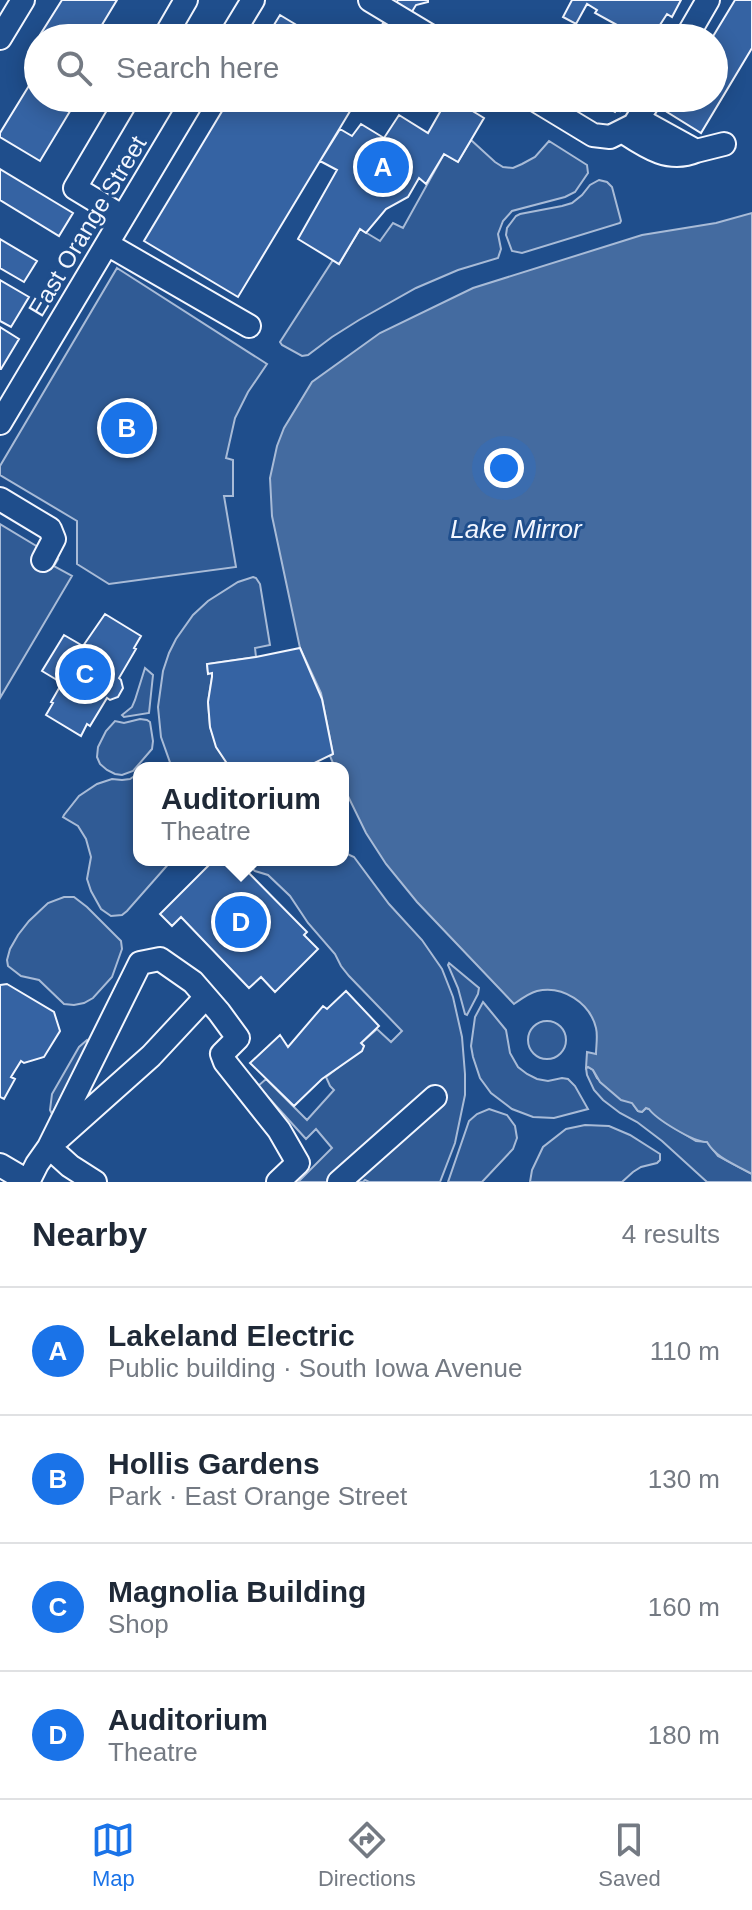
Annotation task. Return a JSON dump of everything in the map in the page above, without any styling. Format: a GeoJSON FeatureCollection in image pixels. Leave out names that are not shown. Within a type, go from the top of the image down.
{"type":"FeatureCollection","features":[{"type":"Feature","properties":{"kind":"street"},"geometry":{"type":"LineString","coordinates":[[3,25],[23,0]]}},
{"type":"Feature","properties":{"kind":"street"},"geometry":{"type":"LineString","coordinates":[[172,24],[186,0]]}},
{"type":"Feature","properties":{"kind":"street"},"geometry":{"type":"LineString","coordinates":[[238,24],[253,0]]}},
{"type":"Feature","properties":{"kind":"street"},"geometry":{"type":"LineString","coordinates":[[370,0],[410,24]]}},
{"type":"Feature","properties":{"kind":"street"},"geometry":{"type":"LineString","coordinates":[[694,24],[708,0]]}},
{"type":"Feature","properties":{"kind":"street"},"geometry":{"type":"LineString","coordinates":[[120,112],[75,188],[123,217]]}},
{"type":"Feature","properties":{"kind":"street","name":"East Orange Street"},"geometry":{"type":"LineString","coordinates":[[0,423],[186,112]]}},
{"type":"Feature","properties":{"kind":"street"},"geometry":{"type":"LineString","coordinates":[[555,112],[593,135],[623,129],[696,151],[724,144]]}},
{"type":"Feature","properties":{"kind":"street"},"geometry":{"type":"LineString","coordinates":[[623,129],[638,112]]}},
{"type":"Feature","properties":{"kind":"street"},"geometry":{"type":"LineString","coordinates":[[107,244],[249,326]]}},
{"type":"Feature","properties":{"kind":"street"},"geometry":{"type":"LineString","coordinates":[[0,499],[50,529],[54,539],[43,560]]}},
{"type":"Feature","properties":{"kind":"street"},"geometry":{"type":"LineString","coordinates":[[14,1176],[37,1164],[49,1147],[140,963],[160,959],[193,982],[238,1038],[222,1054],[225,1062],[279,1130],[298,1163],[278,1182]]}},
{"type":"Feature","properties":{"kind":"street"},"geometry":{"type":"LineString","coordinates":[[49,1147],[151,1056],[206,997]]}},
{"type":"Feature","properties":{"kind":"street"},"geometry":{"type":"LineString","coordinates":[[339,1182],[435,1097]]}},
{"type":"Feature","properties":{"kind":"street"},"geometry":{"type":"LineString","coordinates":[[49,1147],[70,1166],[95,1182]]}},
{"type":"Feature","properties":{"kind":"shaded area"},"geometry":{"type":"Polygon","coordinates":[[[471,140],[495,162],[513,168],[535,157],[549,141],[587,165],[588,173],[575,192],[565,197],[512,211],[503,221],[498,234],[501,249],[498,258],[458,270],[416,288],[359,320],[308,355],[302,356],[282,345],[280,342],[333,260],[339,264],[360,229],[380,241],[393,223],[403,228],[444,154],[458,162],[471,140]]]}},
{"type":"Feature","properties":{"kind":"shaded area"},"geometry":{"type":"Polygon","coordinates":[[[599,180],[612,187],[620,223],[522,253],[512,251],[506,235],[516,216],[572,203],[599,180]]]}},
{"type":"Feature","properties":{"kind":"shaded area"},"geometry":{"type":"Polygon","coordinates":[[[117,268],[267,364],[235,418],[226,458],[233,460],[233,496],[224,496],[236,567],[109,584],[77,564],[77,521],[0,475],[0,466],[117,268]]]}},
{"type":"Feature","properties":{"kind":"shaded area"},"geometry":{"type":"Polygon","coordinates":[[[0,524],[58,559],[54,566],[72,576],[0,698],[0,524]]]}},
{"type":"Feature","properties":{"kind":"shaded area"},"geometry":{"type":"Polygon","coordinates":[[[253,577],[260,584],[270,645],[255,648],[256,657],[207,664],[208,673],[212,673],[208,702],[210,727],[226,762],[170,762],[161,737],[158,707],[169,653],[193,615],[208,601],[238,582],[253,577]]]}},
{"type":"Feature","properties":{"kind":"shaded area"},"geometry":{"type":"Polygon","coordinates":[[[145,668],[153,675],[149,713],[124,717],[122,715],[135,700],[145,668]]]}},
{"type":"Feature","properties":{"kind":"shaded area"},"geometry":{"type":"Polygon","coordinates":[[[147,720],[153,741],[152,749],[141,762],[133,762],[133,771],[122,775],[107,770],[97,757],[106,731],[115,721],[147,720]]]}},
{"type":"Feature","properties":{"kind":"shaded area"},"geometry":{"type":"Polygon","coordinates":[[[133,777],[133,866],[167,866],[127,911],[111,916],[101,909],[87,879],[91,857],[86,839],[78,826],[63,817],[79,796],[97,784],[112,779],[133,777]]]}},
{"type":"Feature","properties":{"kind":"shaded area"},"geometry":{"type":"Polygon","coordinates":[[[349,855],[354,857],[442,969],[453,997],[462,1037],[465,1095],[455,1143],[440,1182],[298,1182],[332,1148],[316,1129],[306,1139],[258,1086],[266,1079],[307,1120],[334,1090],[326,1077],[362,1049],[364,1046],[361,1043],[377,1029],[391,1042],[402,1031],[349,976],[290,896],[268,875],[250,866],[349,866],[349,855]]]}},
{"type":"Feature","properties":{"kind":"shaded area"},"geometry":{"type":"Polygon","coordinates":[[[74,897],[87,907],[121,941],[122,949],[112,977],[93,998],[74,1005],[64,1004],[39,980],[21,976],[8,966],[7,960],[10,949],[29,921],[48,903],[74,897]]]}},
{"type":"Feature","properties":{"kind":"shaded area"},"geometry":{"type":"Polygon","coordinates":[[[448,965],[479,988],[467,1015],[448,965]]]}},
{"type":"Feature","properties":{"kind":"shaded area"},"geometry":{"type":"Polygon","coordinates":[[[483,1002],[506,1030],[510,1053],[518,1067],[537,1079],[568,1079],[588,1109],[554,1118],[533,1117],[512,1109],[491,1093],[480,1078],[471,1046],[475,1017],[483,1002]]]}},
{"type":"Feature","properties":{"kind":"shaded area"},"geometry":{"type":"Polygon","coordinates":[[[547,1021],[561,1026],[566,1040],[561,1054],[547,1059],[533,1054],[528,1040],[533,1026],[547,1021]]]}},
{"type":"Feature","properties":{"kind":"shaded area"},"geometry":{"type":"Polygon","coordinates":[[[87,1040],[89,1043],[52,1114],[52,1094],[79,1047],[87,1040]]]}},
{"type":"Feature","properties":{"kind":"shaded area"},"geometry":{"type":"Polygon","coordinates":[[[588,1067],[638,1111],[649,1109],[696,1141],[707,1142],[718,1156],[752,1174],[752,1182],[707,1182],[662,1141],[603,1100],[587,1075],[588,1067]]]}},
{"type":"Feature","properties":{"kind":"shaded area"},"geometry":{"type":"Polygon","coordinates":[[[489,1109],[507,1115],[515,1126],[517,1138],[513,1149],[482,1182],[448,1182],[469,1121],[489,1109]]]}},
{"type":"Feature","properties":{"kind":"shaded area"},"geometry":{"type":"Polygon","coordinates":[[[585,1125],[609,1126],[630,1135],[660,1154],[660,1160],[641,1167],[622,1182],[530,1182],[543,1147],[566,1129],[585,1125]]]}},
{"type":"Feature","properties":{"kind":"water","name":"Lake Mirror"},"geometry":{"type":"Polygon","coordinates":[[[752,213],[752,1174],[721,1157],[707,1142],[667,1124],[649,1109],[638,1111],[632,1103],[621,1100],[600,1082],[593,1070],[586,1068],[587,1052],[596,1054],[597,1034],[593,1019],[582,1004],[566,993],[547,990],[531,993],[514,1004],[417,902],[386,864],[349,798],[349,762],[332,762],[330,756],[333,754],[321,693],[300,648],[272,516],[270,478],[284,428],[312,382],[380,333],[473,288],[642,235],[716,223],[752,213]]]}},
{"type":"Feature","properties":{"kind":"building"},"geometry":{"type":"Polygon","coordinates":[[[62,0],[117,0],[102,24],[47,24],[62,0]]]}},
{"type":"Feature","properties":{"kind":"building"},"geometry":{"type":"Polygon","coordinates":[[[398,0],[428,0],[416,5],[404,24],[383,24],[398,0]]]}},
{"type":"Feature","properties":{"kind":"building"},"geometry":{"type":"Polygon","coordinates":[[[572,0],[681,0],[672,17],[667,14],[661,24],[615,24],[595,13],[597,10],[587,4],[576,24],[563,17],[572,0]]]}},
{"type":"Feature","properties":{"kind":"building"},"geometry":{"type":"Polygon","coordinates":[[[735,0],[752,0],[752,48],[728,88],[728,24],[720,24],[735,0]]]}},
{"type":"Feature","properties":{"kind":"building"},"geometry":{"type":"Polygon","coordinates":[[[280,15],[295,24],[275,24],[280,15]]]}},
{"type":"Feature","properties":{"kind":"building"},"geometry":{"type":"Polygon","coordinates":[[[24,94],[24,112],[70,112],[40,161],[0,137],[24,94]]]}},
{"type":"Feature","properties":{"kind":"building"},"geometry":{"type":"Polygon","coordinates":[[[222,112],[350,112],[238,297],[144,241],[222,112]]]}},
{"type":"Feature","properties":{"kind":"building"},"geometry":{"type":"Polygon","coordinates":[[[440,112],[474,112],[484,118],[458,162],[444,154],[426,184],[419,178],[408,197],[386,209],[366,233],[360,229],[339,264],[298,239],[337,170],[320,161],[340,129],[352,136],[361,124],[384,138],[399,115],[428,133],[440,112]]]}},
{"type":"Feature","properties":{"kind":"building"},"geometry":{"type":"Polygon","coordinates":[[[667,112],[714,112],[701,133],[667,112]]]}},
{"type":"Feature","properties":{"kind":"building"},"geometry":{"type":"Polygon","coordinates":[[[0,169],[73,213],[59,236],[0,200],[0,169]]]}},
{"type":"Feature","properties":{"kind":"building"},"geometry":{"type":"Polygon","coordinates":[[[0,239],[37,261],[24,282],[0,268],[0,239]]]}},
{"type":"Feature","properties":{"kind":"building"},"geometry":{"type":"Polygon","coordinates":[[[0,280],[29,297],[11,327],[0,321],[0,280]]]}},
{"type":"Feature","properties":{"kind":"building"},"geometry":{"type":"Polygon","coordinates":[[[0,327],[19,339],[1,369],[0,369],[0,327]]]}},
{"type":"Feature","properties":{"kind":"building"},"geometry":{"type":"Polygon","coordinates":[[[105,614],[141,636],[119,678],[123,688],[118,697],[107,698],[81,736],[46,715],[62,683],[42,671],[64,635],[83,646],[105,614]]]}},
{"type":"Feature","properties":{"kind":"building"},"geometry":{"type":"Polygon","coordinates":[[[300,648],[322,699],[333,754],[316,762],[226,762],[216,747],[210,727],[208,702],[212,673],[208,674],[207,664],[300,648]]]}},
{"type":"Feature","properties":{"kind":"building"},"geometry":{"type":"Polygon","coordinates":[[[208,866],[242,866],[307,932],[304,935],[318,949],[275,992],[261,977],[249,988],[181,917],[172,926],[160,914],[208,866]]]}},
{"type":"Feature","properties":{"kind":"building"},"geometry":{"type":"Polygon","coordinates":[[[7,984],[54,1012],[60,1031],[44,1057],[24,1063],[21,1061],[11,1077],[15,1079],[4,1099],[0,1097],[0,985],[7,984]]]}},
{"type":"Feature","properties":{"kind":"building"},"geometry":{"type":"Polygon","coordinates":[[[346,991],[379,1026],[361,1043],[364,1046],[362,1051],[322,1079],[294,1106],[250,1063],[280,1035],[288,1047],[323,1006],[327,1009],[346,991]]]}},
{"type":"Feature","properties":{"kind":"place","name":"Lakeland Electric"},"geometry":{"type":"Point","coordinates":[383,167]}},
{"type":"Feature","properties":{"kind":"place","name":"Hollis Gardens"},"geometry":{"type":"Point","coordinates":[127,428]}},
{"type":"Feature","properties":{"kind":"place","name":"Magnolia Building"},"geometry":{"type":"Point","coordinates":[85,674]}},
{"type":"Feature","properties":{"kind":"place","name":"Auditorium"},"geometry":{"type":"Point","coordinates":[241,922]}}]}
